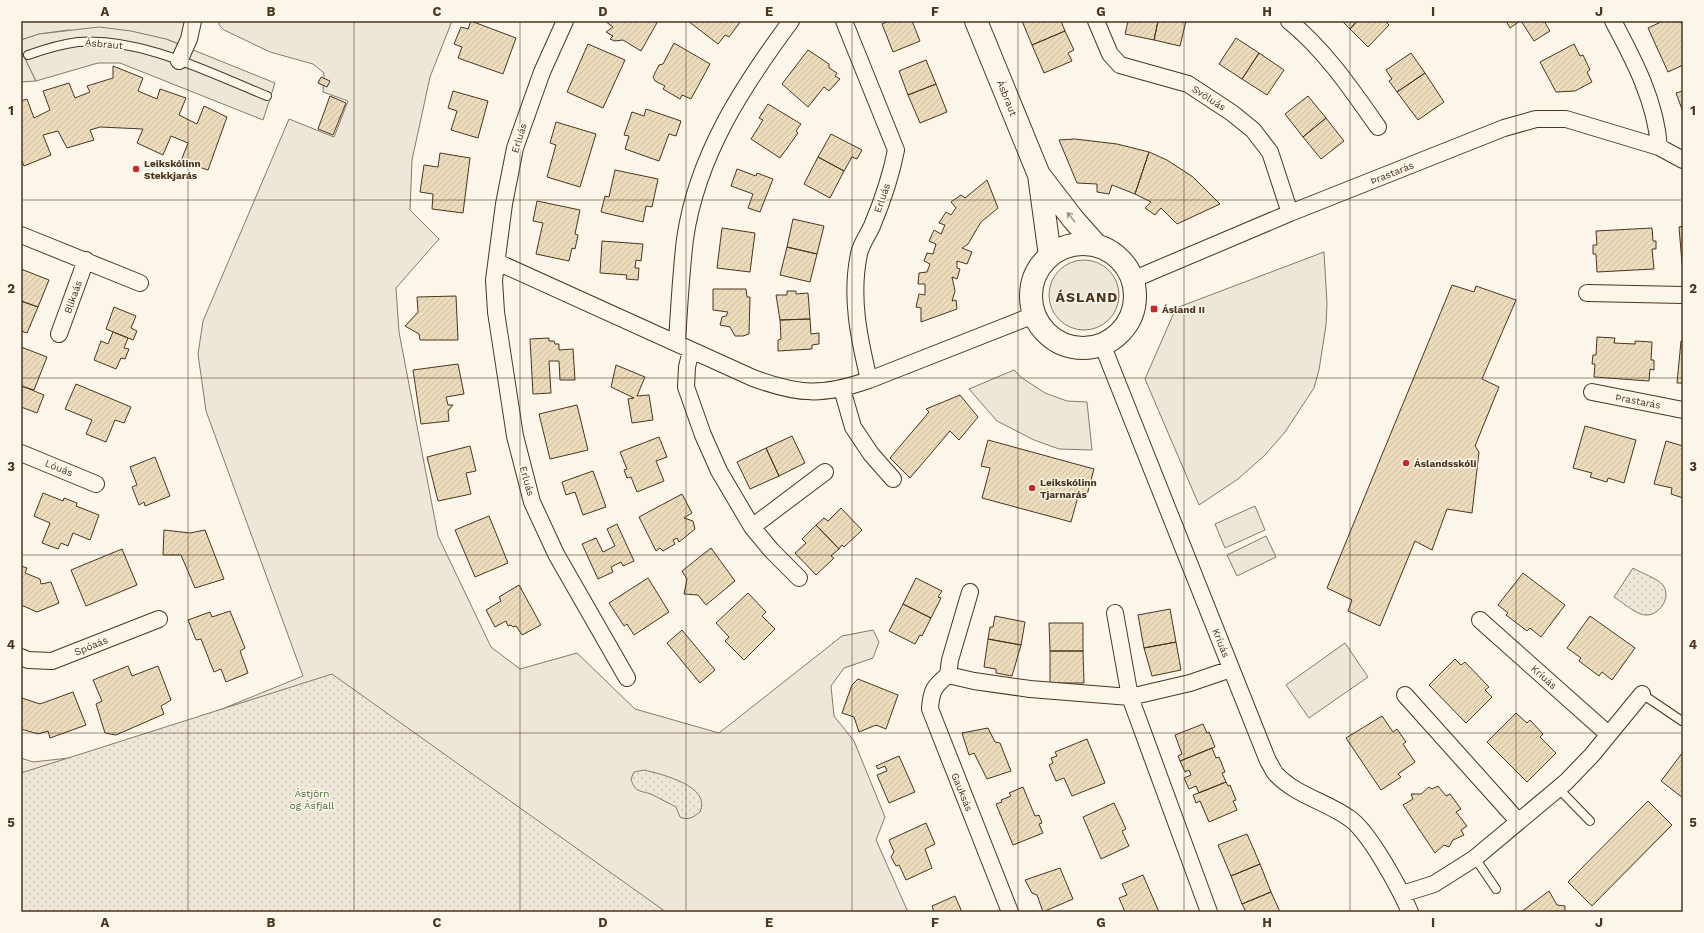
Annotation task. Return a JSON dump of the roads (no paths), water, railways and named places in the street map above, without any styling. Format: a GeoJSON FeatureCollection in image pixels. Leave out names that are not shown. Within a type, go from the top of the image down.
{"type":"FeatureCollection","features":[{"type":"Feature","properties":{"kind":"street"},"geometry":{"type":"LineString","coordinates":[[179,61],[189,39],[193,21]]}},
{"type":"Feature","properties":{"kind":"street","name":"Erluás"},"geometry":{"type":"LineString","coordinates":[[565,21],[542,72],[515,148],[504,204],[494,280],[496,312],[508,400],[515,436],[532,502],[556,554],[627,678]]}},
{"type":"Feature","properties":{"kind":"street"},"geometry":{"type":"LineString","coordinates":[[790,21],[756,69],[738,98],[719,132],[705,163],[693,202],[685,238],[684,346],[687,367],[686,387],[703,435],[719,471],[752,527],[772,551],[799,578]]}},
{"type":"Feature","properties":{"kind":"street","name":"Erluás"},"geometry":{"type":"LineString","coordinates":[[844,21],[896,150],[893,164],[872,224],[860,252],[856,285],[856,322],[869,380]]}},
{"type":"Feature","properties":{"kind":"street","name":"Ásbraut"},"geometry":{"type":"LineString","coordinates":[[976,21],[1039,175],[1050,256]]}},
{"type":"Feature","properties":{"kind":"street","name":"Svöluás"},"geometry":{"type":"LineString","coordinates":[[1096,21],[1110,54],[1120,65],[1188,84],[1232,113],[1253,130],[1270,152],[1290,213]]}},
{"type":"Feature","properties":{"kind":"street"},"geometry":{"type":"LineString","coordinates":[[1289,21],[1322,53],[1350,87],[1378,127]]}},
{"type":"Feature","properties":{"kind":"street"},"geometry":{"type":"LineString","coordinates":[[1614,21],[1631,54],[1649,99],[1657,128],[1659,147]]}},
{"type":"Feature","properties":{"kind":"street","name":"Þrastarás"},"geometry":{"type":"LineString","coordinates":[[1132,280],[1290,213],[1504,128],[1536,119],[1566,119],[1659,147],[1683,160]]}},
{"type":"Feature","properties":{"kind":"street","name":"Ásbraut"},"geometry":{"type":"LineString","coordinates":[[1039,175],[1073,219],[1097,246]]}},
{"type":"Feature","properties":{"kind":"street"},"geometry":{"type":"LineString","coordinates":[[21,236],[140,282]]}},
{"type":"Feature","properties":{"kind":"street"},"geometry":{"type":"LineString","coordinates":[[1080,244],[1097,246],[1116,257],[1124,265],[1132,280],[1134,290],[1132,311],[1126,325],[1115,337],[1102,344],[1086,348],[1070,346],[1055,340],[1042,329],[1034,315],[1031,299],[1032,283],[1039,268],[1050,256],[1064,247],[1080,244]]}},
{"type":"Feature","properties":{"kind":"street","name":"Blikaás"},"geometry":{"type":"LineString","coordinates":[[59,334],[86,260]]}},
{"type":"Feature","properties":{"kind":"street"},"geometry":{"type":"LineString","coordinates":[[497,262],[777,387],[807,392],[842,389],[869,380],[1034,315]]}},
{"type":"Feature","properties":{"kind":"street"},"geometry":{"type":"LineString","coordinates":[[1587,293],[1683,295]]}},
{"type":"Feature","properties":{"kind":"street","name":"Kríuás"},"geometry":{"type":"LineString","coordinates":[[1102,344],[1268,761],[1276,774],[1303,794],[1328,805],[1351,818],[1366,834],[1402,894],[1410,912]]}},
{"type":"Feature","properties":{"kind":"street"},"geometry":{"type":"LineString","coordinates":[[842,389],[853,427],[871,454],[893,479]]}},
{"type":"Feature","properties":{"kind":"street","name":"Þrastarás"},"geometry":{"type":"LineString","coordinates":[[1592,392],[1683,410]]}},
{"type":"Feature","properties":{"kind":"street","name":"Lóuás"},"geometry":{"type":"LineString","coordinates":[[21,453],[96,484]]}},
{"type":"Feature","properties":{"kind":"street"},"geometry":{"type":"LineString","coordinates":[[752,527],[825,472]]}},
{"type":"Feature","properties":{"kind":"street"},"geometry":{"type":"LineString","coordinates":[[970,592],[950,660],[948,675],[974,681],[1030,689],[1130,698],[1190,683],[1231,669]]}},
{"type":"Feature","properties":{"kind":"street"},"geometry":{"type":"LineString","coordinates":[[1115,613],[1130,698],[1209,912]]}},
{"type":"Feature","properties":{"kind":"street","name":"Spóaás"},"geometry":{"type":"LineString","coordinates":[[21,657],[28,660],[52,661],[159,619]]}},
{"type":"Feature","properties":{"kind":"street","name":"Kríuás"},"geometry":{"type":"LineString","coordinates":[[1480,620],[1608,734]]}},
{"type":"Feature","properties":{"kind":"street","name":"Gauksás"},"geometry":{"type":"LineString","coordinates":[[948,675],[936,684],[931,695],[930,709],[1010,912]]}},
{"type":"Feature","properties":{"kind":"street"},"geometry":{"type":"LineString","coordinates":[[1402,894],[1434,884],[1475,858],[1558,788],[1592,755],[1642,694]]}},
{"type":"Feature","properties":{"kind":"street"},"geometry":{"type":"LineString","coordinates":[[1405,695],[1518,821]]}},
{"type":"Feature","properties":{"kind":"lane","name":"Ásbraut"},"geometry":{"type":"LineString","coordinates":[[28,54],[57,45],[79,42],[104,43],[156,52],[267,96]]}},
{"type":"Feature","properties":{"kind":"lane"},"geometry":{"type":"LineString","coordinates":[[1642,694],[1682,720]]}},
{"type":"Feature","properties":{"kind":"lane"},"geometry":{"type":"LineString","coordinates":[[1558,788],[1590,821]]}},
{"type":"Feature","properties":{"kind":"lane"},"geometry":{"type":"LineString","coordinates":[[1475,858],[1496,889]]}},
{"type":"Feature","properties":{"kind":"place","name":"Leikskólinn Stekkjarás"},"geometry":{"type":"Point","coordinates":[136,169]}},
{"type":"Feature","properties":{"kind":"place","name":"Ásland II"},"geometry":{"type":"Point","coordinates":[1154,309]}},
{"type":"Feature","properties":{"kind":"place","name":"Áslandsskóli"},"geometry":{"type":"Point","coordinates":[1406,463]}},
{"type":"Feature","properties":{"kind":"place","name":"Leikskólinn Tjarnarás"},"geometry":{"type":"Point","coordinates":[1032,488]}},
{"type":"Feature","properties":{"kind":"district","name":"ÁSLAND"},"geometry":{"type":"Point","coordinates":[1087,297]}},
{"type":"Feature","properties":{"kind":"park label","name":"Ástjörn og Ásfjall"},"geometry":{"type":"Point","coordinates":[312,798]}}]}
